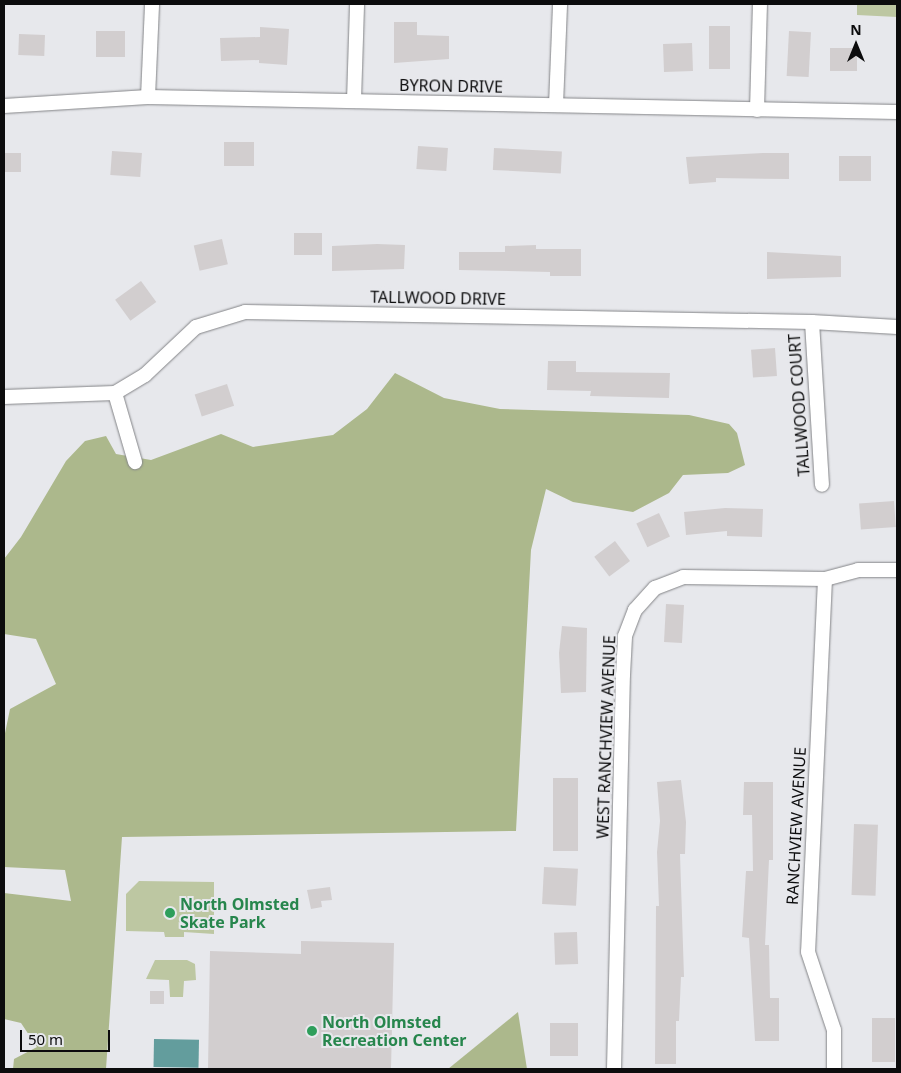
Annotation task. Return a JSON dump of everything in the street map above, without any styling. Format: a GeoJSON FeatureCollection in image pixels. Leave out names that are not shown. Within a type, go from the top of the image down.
{"type":"FeatureCollection","features":[{"type":"Feature","properties":{"kind":"street"},"geometry":{"type":"LineString","coordinates":[[148,97],[152,4]]}},
{"type":"Feature","properties":{"kind":"street"},"geometry":{"type":"LineString","coordinates":[[354,101],[357,4]]}},
{"type":"Feature","properties":{"kind":"street"},"geometry":{"type":"LineString","coordinates":[[556,105],[560,4]]}},
{"type":"Feature","properties":{"kind":"street"},"geometry":{"type":"LineString","coordinates":[[757,110],[760,4]]}},
{"type":"Feature","properties":{"kind":"street","name":"BYRON DRIVE"},"geometry":{"type":"LineString","coordinates":[[4,106],[148,97],[897,112]]}},
{"type":"Feature","properties":{"kind":"street","name":"TALLWOOD DRIVE"},"geometry":{"type":"LineString","coordinates":[[115,393],[145,374],[196,327],[245,312],[812,322],[897,327]]}},
{"type":"Feature","properties":{"kind":"street","name":"TALLWOOD COURT"},"geometry":{"type":"LineString","coordinates":[[812,322],[822,485]]}},
{"type":"Feature","properties":{"kind":"street"},"geometry":{"type":"LineString","coordinates":[[4,396],[115,393],[136,462]]}},
{"type":"Feature","properties":{"kind":"street","name":"WEST RANCHVIEW AVENUE"},"geometry":{"type":"LineString","coordinates":[[614,1069],[623,665],[625,636],[635,610],[655,588],[683,577],[825,579],[858,570],[897,570]]}},
{"type":"Feature","properties":{"kind":"street","name":"RANCHVIEW AVENUE"},"geometry":{"type":"LineString","coordinates":[[825,579],[808,952],[834,1030],[834,1069]]}},
{"type":"Feature","properties":{"kind":"green space"},"geometry":{"type":"Polygon","coordinates":[[[857,4],[897,4],[897,17],[857,15],[857,4]]]}},
{"type":"Feature","properties":{"kind":"green space"},"geometry":{"type":"Polygon","coordinates":[[[395,373],[444,398],[500,409],[689,415],[729,424],[737,433],[745,465],[728,473],[683,475],[669,493],[633,512],[573,502],[546,489],[531,550],[516,831],[122,837],[106,1069],[13,1069],[14,1059],[37,1047],[21,1023],[4,1019],[4,893],[71,901],[65,870],[4,867],[4,738],[10,709],[56,684],[36,639],[4,634],[4,559],[21,537],[66,461],[85,441],[106,436],[116,454],[151,460],[221,434],[253,447],[333,435],[367,409],[395,373]]]}},
{"type":"Feature","properties":{"kind":"green space","name":"North Olmsted Skate Park"},"geometry":{"type":"Polygon","coordinates":[[[139,881],[214,882],[214,934],[184,932],[184,937],[165,937],[164,932],[126,931],[126,894],[139,881]]]}},
{"type":"Feature","properties":{"kind":"green space"},"geometry":{"type":"Polygon","coordinates":[[[155,960],[187,960],[195,964],[196,980],[184,981],[183,997],[170,997],[169,980],[146,979],[155,960]]]}},
{"type":"Feature","properties":{"kind":"green space"},"geometry":{"type":"Polygon","coordinates":[[[518,1012],[527,1069],[448,1069],[518,1012]]]}},
{"type":"Feature","properties":{"kind":"water"},"geometry":{"type":"Polygon","coordinates":[[[154,1039],[199,1040],[199,1068],[154,1067],[154,1039]]]}},
{"type":"Feature","properties":{"kind":"building"},"geometry":{"type":"Polygon","coordinates":[[[394,22],[417,22],[417,35],[449,36],[449,59],[394,63],[394,22]]]}},
{"type":"Feature","properties":{"kind":"building"},"geometry":{"type":"Polygon","coordinates":[[[709,26],[730,26],[730,69],[709,69],[709,26]]]}},
{"type":"Feature","properties":{"kind":"building"},"geometry":{"type":"Polygon","coordinates":[[[260,27],[289,29],[287,65],[259,63],[259,60],[221,61],[220,38],[260,37],[260,27]]]}},
{"type":"Feature","properties":{"kind":"building"},"geometry":{"type":"Polygon","coordinates":[[[96,31],[125,31],[125,57],[96,57],[96,31]]]}},
{"type":"Feature","properties":{"kind":"building"},"geometry":{"type":"Polygon","coordinates":[[[789,31],[811,32],[809,77],[787,76],[789,31]]]}},
{"type":"Feature","properties":{"kind":"building"},"geometry":{"type":"Polygon","coordinates":[[[19,34],[45,35],[44,56],[18,55],[19,34]]]}},
{"type":"Feature","properties":{"kind":"building"},"geometry":{"type":"Polygon","coordinates":[[[692,43],[693,71],[664,72],[663,44],[692,43]]]}},
{"type":"Feature","properties":{"kind":"building"},"geometry":{"type":"Polygon","coordinates":[[[830,48],[857,48],[857,71],[830,71],[830,48]]]}},
{"type":"Feature","properties":{"kind":"building"},"geometry":{"type":"Polygon","coordinates":[[[224,142],[254,142],[254,166],[224,166],[224,142]]]}},
{"type":"Feature","properties":{"kind":"building"},"geometry":{"type":"Polygon","coordinates":[[[418,146],[448,148],[446,171],[416,169],[418,146]]]}},
{"type":"Feature","properties":{"kind":"building"},"geometry":{"type":"Polygon","coordinates":[[[494,148],[562,152],[561,174],[493,170],[494,148]]]}},
{"type":"Feature","properties":{"kind":"building"},"geometry":{"type":"Polygon","coordinates":[[[112,151],[142,153],[140,177],[110,175],[112,151]]]}},
{"type":"Feature","properties":{"kind":"building"},"geometry":{"type":"Polygon","coordinates":[[[4,153],[21,153],[21,172],[4,172],[4,153]]]}},
{"type":"Feature","properties":{"kind":"building"},"geometry":{"type":"Polygon","coordinates":[[[789,153],[789,179],[716,178],[716,182],[689,184],[686,157],[789,153]]]}},
{"type":"Feature","properties":{"kind":"building"},"geometry":{"type":"Polygon","coordinates":[[[839,156],[871,156],[871,181],[839,181],[839,156]]]}},
{"type":"Feature","properties":{"kind":"building"},"geometry":{"type":"Polygon","coordinates":[[[294,233],[322,233],[322,255],[294,255],[294,233]]]}},
{"type":"Feature","properties":{"kind":"building"},"geometry":{"type":"Polygon","coordinates":[[[222,239],[228,264],[200,271],[194,246],[222,239]]]}},
{"type":"Feature","properties":{"kind":"building"},"geometry":{"type":"Polygon","coordinates":[[[405,245],[404,269],[332,271],[332,246],[405,245]]]}},
{"type":"Feature","properties":{"kind":"building"},"geometry":{"type":"Polygon","coordinates":[[[536,245],[536,249],[581,249],[581,276],[550,276],[550,272],[459,270],[459,252],[505,252],[505,246],[536,245]]]}},
{"type":"Feature","properties":{"kind":"building"},"geometry":{"type":"Polygon","coordinates":[[[767,252],[841,256],[841,277],[767,279],[767,252]]]}},
{"type":"Feature","properties":{"kind":"building"},"geometry":{"type":"Polygon","coordinates":[[[141,281],[156,302],[130,321],[115,300],[141,281]]]}},
{"type":"Feature","properties":{"kind":"building"},"geometry":{"type":"Polygon","coordinates":[[[775,348],[777,376],[753,378],[751,350],[775,348]]]}},
{"type":"Feature","properties":{"kind":"building"},"geometry":{"type":"Polygon","coordinates":[[[548,361],[576,361],[576,372],[670,373],[669,398],[590,396],[591,391],[547,390],[548,361]]]}},
{"type":"Feature","properties":{"kind":"building"},"geometry":{"type":"Polygon","coordinates":[[[227,384],[234,406],[202,416],[195,395],[227,384]]]}},
{"type":"Feature","properties":{"kind":"building"},"geometry":{"type":"Polygon","coordinates":[[[894,501],[896,527],[861,529],[859,503],[894,501]]]}},
{"type":"Feature","properties":{"kind":"building"},"geometry":{"type":"Polygon","coordinates":[[[725,508],[763,509],[762,537],[727,536],[727,531],[686,535],[684,512],[725,508]]]}},
{"type":"Feature","properties":{"kind":"building"},"geometry":{"type":"Polygon","coordinates":[[[659,513],[670,537],[647,547],[636,524],[659,513]]]}},
{"type":"Feature","properties":{"kind":"building"},"geometry":{"type":"Polygon","coordinates":[[[615,541],[630,561],[609,577],[594,557],[615,541]]]}},
{"type":"Feature","properties":{"kind":"building"},"geometry":{"type":"Polygon","coordinates":[[[666,604],[684,605],[682,643],[664,642],[666,604]]]}},
{"type":"Feature","properties":{"kind":"building"},"geometry":{"type":"Polygon","coordinates":[[[562,626],[587,628],[586,692],[561,693],[559,653],[562,626]]]}},
{"type":"Feature","properties":{"kind":"building"},"geometry":{"type":"Polygon","coordinates":[[[553,778],[578,778],[578,851],[553,851],[553,778]]]}},
{"type":"Feature","properties":{"kind":"building"},"geometry":{"type":"Polygon","coordinates":[[[681,780],[686,822],[685,854],[680,854],[684,977],[681,977],[679,1021],[676,1021],[676,1064],[655,1064],[656,906],[659,906],[657,852],[660,821],[657,782],[681,780]]]}},
{"type":"Feature","properties":{"kind":"building"},"geometry":{"type":"Polygon","coordinates":[[[744,782],[773,782],[773,860],[769,860],[765,945],[769,945],[770,998],[779,998],[779,1041],[755,1041],[749,938],[742,937],[746,871],[753,871],[752,815],[743,815],[744,782]]]}},
{"type":"Feature","properties":{"kind":"building"},"geometry":{"type":"Polygon","coordinates":[[[854,824],[878,825],[876,896],[852,895],[854,824]]]}},
{"type":"Feature","properties":{"kind":"building"},"geometry":{"type":"Polygon","coordinates":[[[544,867],[578,869],[576,906],[542,904],[544,867]]]}},
{"type":"Feature","properties":{"kind":"building"},"geometry":{"type":"Polygon","coordinates":[[[330,887],[332,900],[321,901],[322,907],[311,909],[307,890],[330,887]]]}},
{"type":"Feature","properties":{"kind":"building"},"geometry":{"type":"Polygon","coordinates":[[[577,932],[578,964],[555,965],[554,933],[577,932]]]}},
{"type":"Feature","properties":{"kind":"building"},"geometry":{"type":"Polygon","coordinates":[[[301,941],[394,943],[391,1069],[208,1069],[210,951],[301,954],[301,941]]]}},
{"type":"Feature","properties":{"kind":"building"},"geometry":{"type":"Polygon","coordinates":[[[150,991],[164,991],[164,1004],[150,1004],[150,991]]]}},
{"type":"Feature","properties":{"kind":"building"},"geometry":{"type":"Polygon","coordinates":[[[872,1018],[895,1018],[895,1062],[872,1062],[872,1018]]]}},
{"type":"Feature","properties":{"kind":"building"},"geometry":{"type":"Polygon","coordinates":[[[550,1023],[578,1023],[578,1056],[550,1056],[550,1023]]]}},
{"type":"Feature","properties":{"kind":"place","name":"North Olmsted Skate Park"},"geometry":{"type":"Point","coordinates":[170,913]}},
{"type":"Feature","properties":{"kind":"place","name":"North Olmsted Recreation Center"},"geometry":{"type":"Point","coordinates":[312,1031]}}]}
